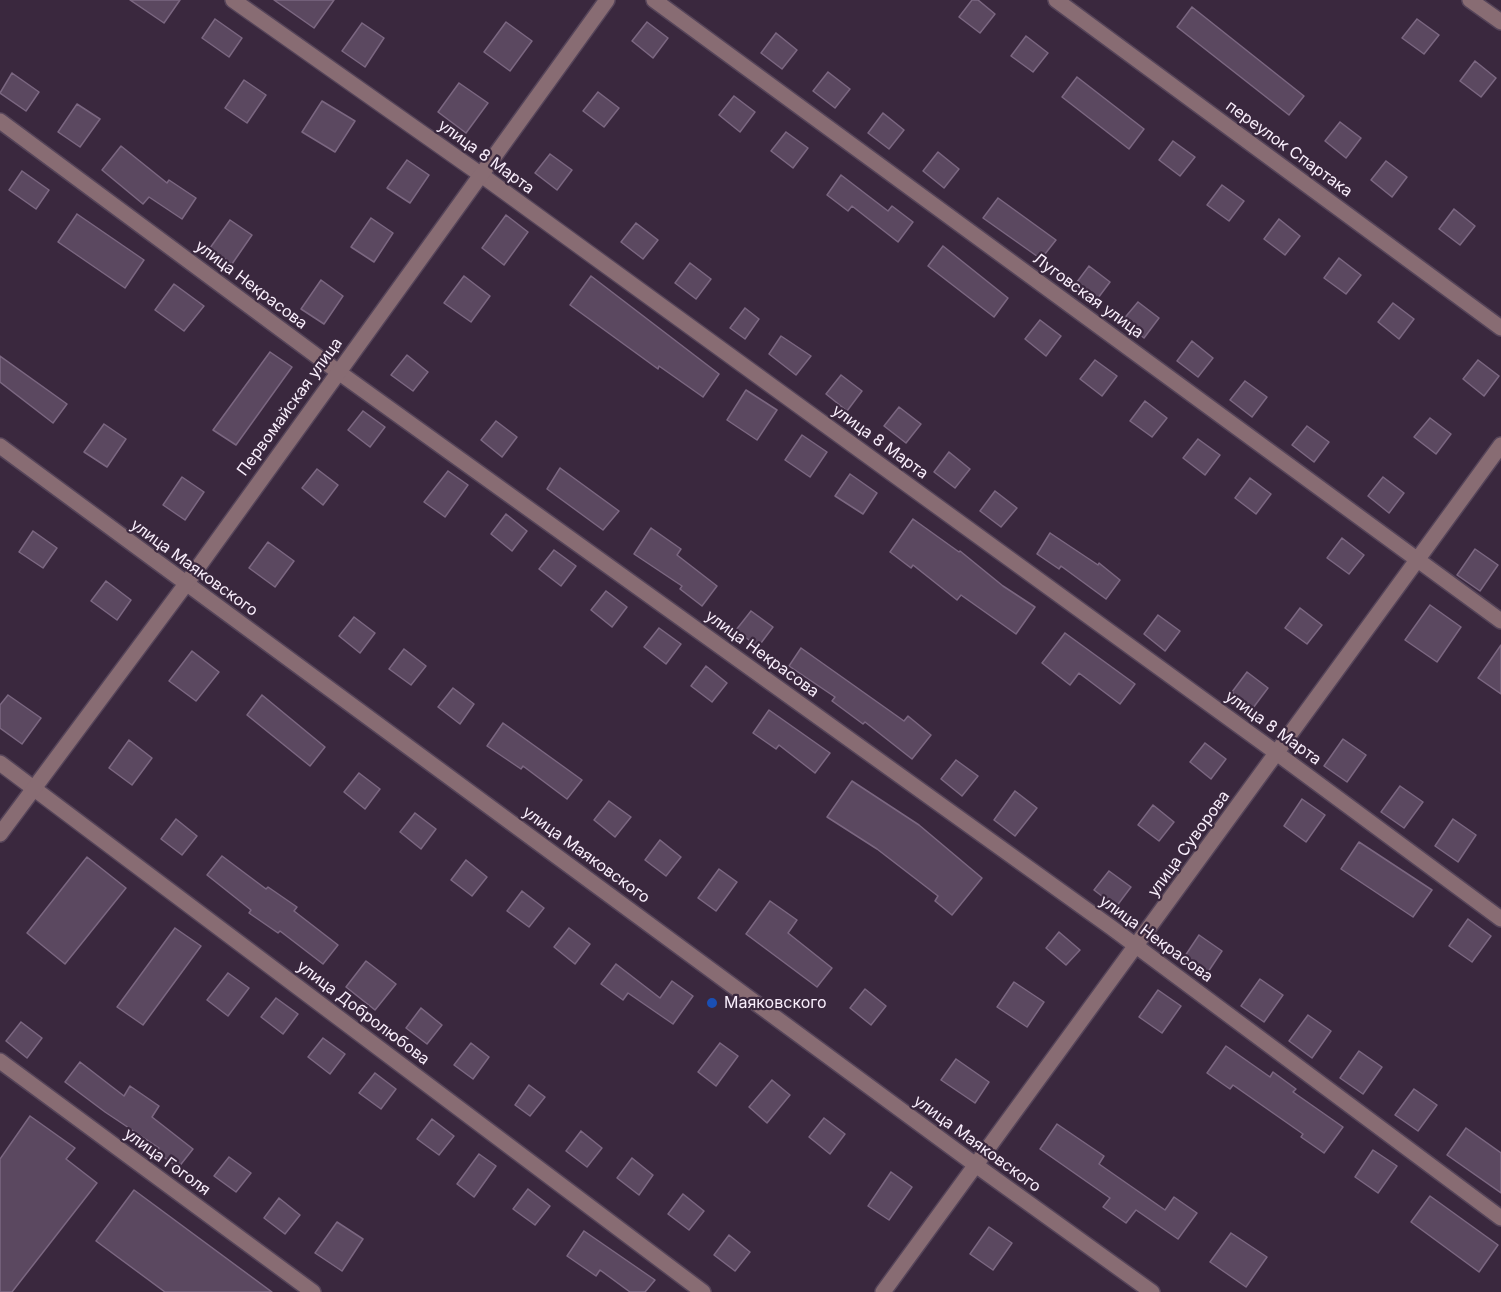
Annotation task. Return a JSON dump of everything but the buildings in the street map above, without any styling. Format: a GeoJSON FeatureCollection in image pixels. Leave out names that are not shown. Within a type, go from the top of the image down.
{"type":"FeatureCollection","features":[{"type":"Feature","properties":{"kind":"street","name":"улица 8 Марта"},"geometry":{"type":"LineString","coordinates":[[233,0],[480,174],[1277,753],[1501,919]]}},
{"type":"Feature","properties":{"kind":"street","name":"Первомайская улица"},"geometry":{"type":"LineString","coordinates":[[0,834],[186,584],[337,371],[607,0]]}},
{"type":"Feature","properties":{"kind":"street","name":"Луговская улица"},"geometry":{"type":"LineString","coordinates":[[654,0],[1501,621]]}},
{"type":"Feature","properties":{"kind":"street","name":"переулок Спартака"},"geometry":{"type":"LineString","coordinates":[[1056,0],[1501,328]]}},
{"type":"Feature","properties":{"kind":"street"},"geometry":{"type":"LineString","coordinates":[[1470,0],[1501,22]]}},
{"type":"Feature","properties":{"kind":"street","name":"улица Некрасова"},"geometry":{"type":"LineString","coordinates":[[0,121],[337,371],[1137,946],[1501,1218]]}},
{"type":"Feature","properties":{"kind":"street","name":"улица Суворова"},"geometry":{"type":"LineString","coordinates":[[883,1292],[1501,445]]}},
{"type":"Feature","properties":{"kind":"street","name":"улица Маяковского"},"geometry":{"type":"LineString","coordinates":[[0,446],[977,1166],[1152,1292]]}},
{"type":"Feature","properties":{"kind":"street","name":"улица Добролюбова"},"geometry":{"type":"LineString","coordinates":[[0,763],[703,1292]]}},
{"type":"Feature","properties":{"kind":"street","name":"улица Гоголя"},"geometry":{"type":"LineString","coordinates":[[0,1061],[313,1292]]}},
{"type":"Feature","properties":{"kind":"place","name":"Маяковского"},"geometry":{"type":"Point","coordinates":[712,1003]}}]}
